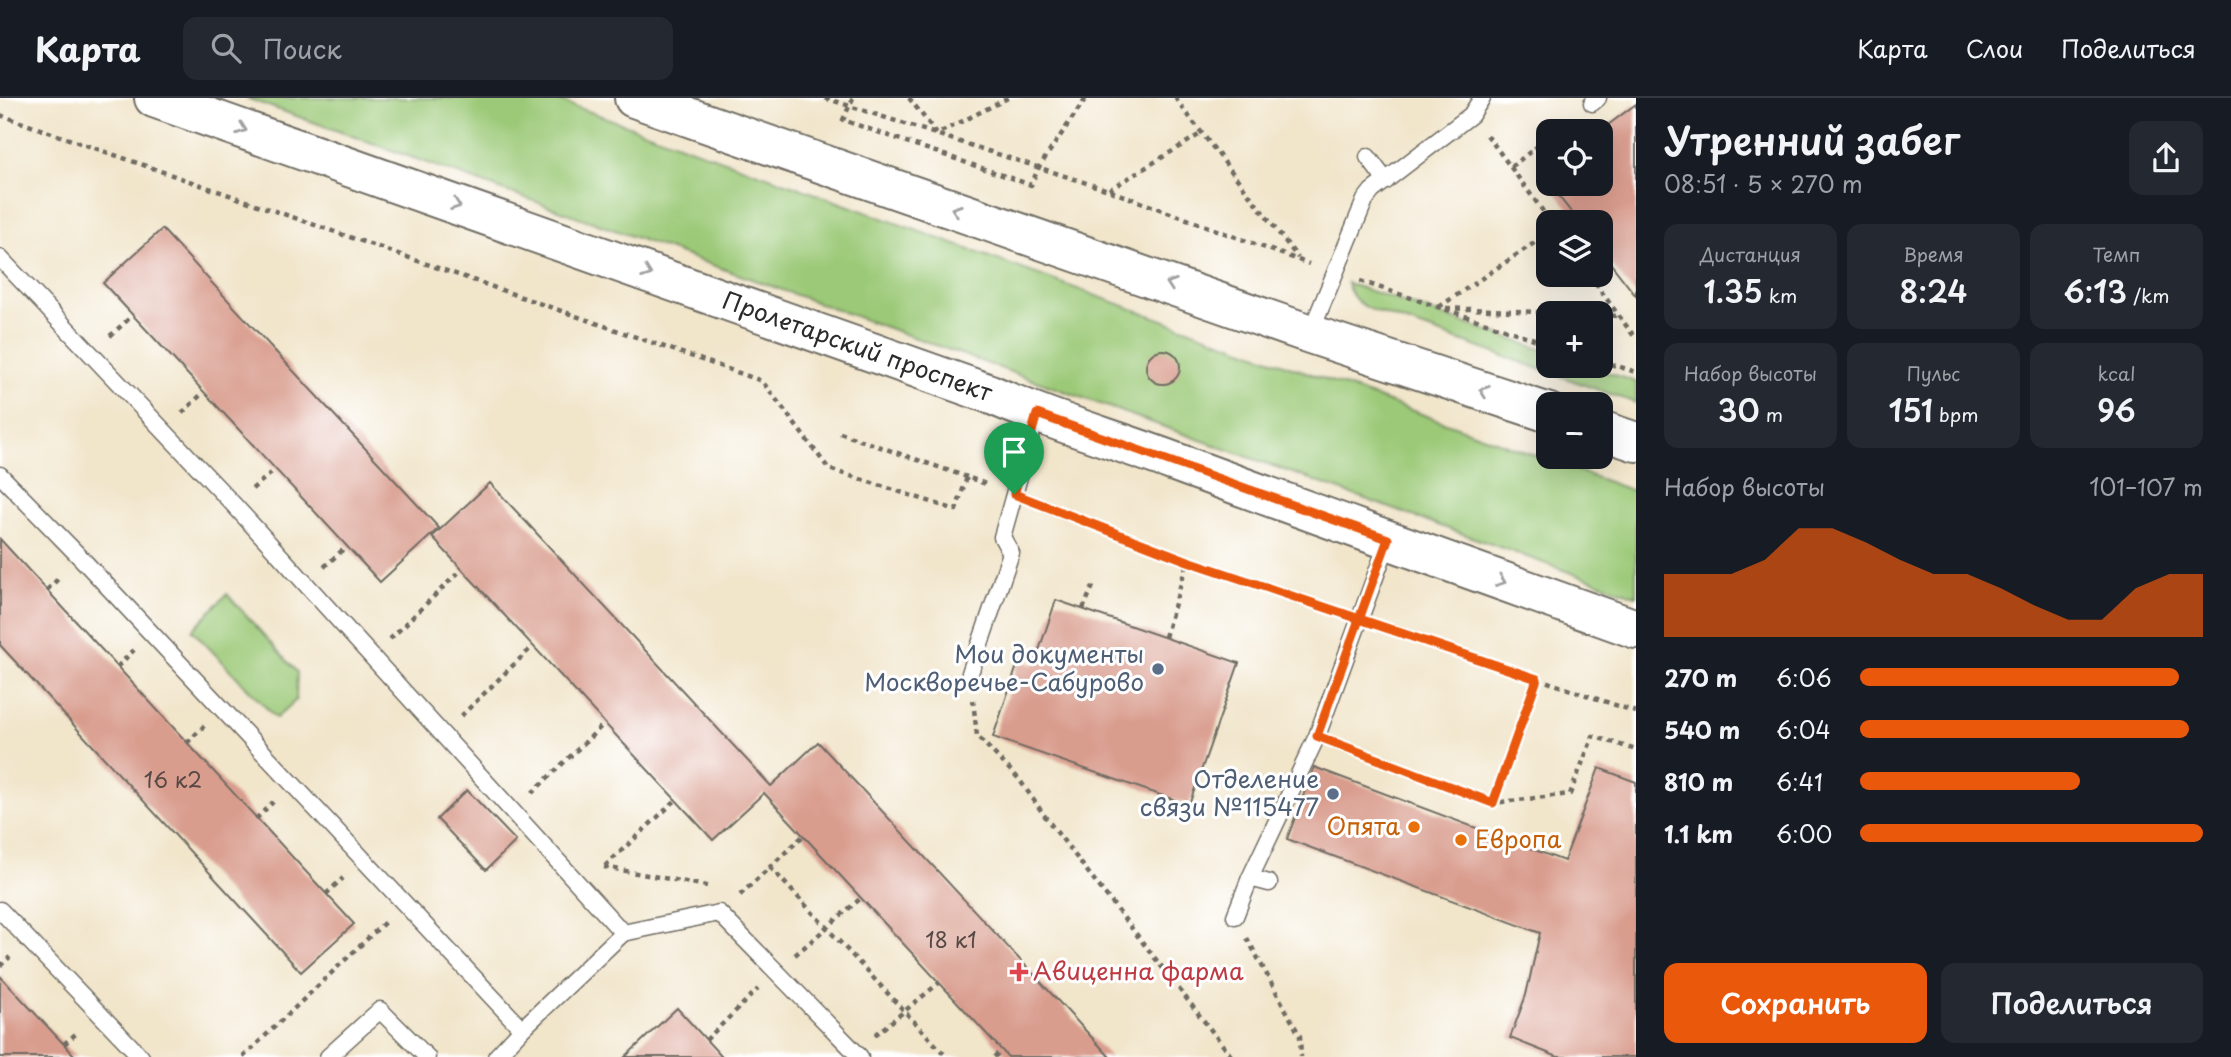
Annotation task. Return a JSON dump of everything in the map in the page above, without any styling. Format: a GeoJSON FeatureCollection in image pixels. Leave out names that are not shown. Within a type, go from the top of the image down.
{"type":"FeatureCollection","features":[{"type":"Feature","properties":{"kind":"main road","name":"Пролетарский проспект"},"geometry":{"type":"LineString","coordinates":[[155,98],[990,394],[1037,414],[1636,629]]}},
{"type":"Feature","properties":{"kind":"main road"},"geometry":{"type":"LineString","coordinates":[[634,98],[1310,334],[1536,409]]}},
{"type":"Feature","properties":{"kind":"main road"},"geometry":{"type":"LineString","coordinates":[[1613,434],[1636,442]]}},
{"type":"Feature","properties":{"kind":"lane"},"geometry":{"type":"LineString","coordinates":[[1310,334],[1365,200],[1372,191],[1471,114],[1482,98]]}},
{"type":"Feature","properties":{"kind":"lane"},"geometry":{"type":"LineString","coordinates":[[1368,157],[1386,180]]}},
{"type":"Feature","properties":{"kind":"lane"},"geometry":{"type":"LineString","coordinates":[[0,258],[234,505],[623,933]]}},
{"type":"Feature","properties":{"kind":"lane"},"geometry":{"type":"LineString","coordinates":[[970,673],[1011,554],[1002,537],[1037,414]]}},
{"type":"Feature","properties":{"kind":"lane"},"geometry":{"type":"LineString","coordinates":[[0,475],[522,1029]]}},
{"type":"Feature","properties":{"kind":"lane"},"geometry":{"type":"LineString","coordinates":[[1235,916],[1250,878],[1317,736],[1388,539]]}},
{"type":"Feature","properties":{"kind":"lane"},"geometry":{"type":"LineString","coordinates":[[1250,878],[1269,883]]}},
{"type":"Feature","properties":{"kind":"lane"},"geometry":{"type":"LineString","coordinates":[[0,910],[141,1057]]}},
{"type":"Feature","properties":{"kind":"lane"},"geometry":{"type":"LineString","coordinates":[[496,1057],[623,933],[719,913],[857,1054]]}},
{"type":"Feature","properties":{"kind":"lane"},"geometry":{"type":"LineString","coordinates":[[328,1057],[380,1010],[427,1057]]}},
{"type":"Feature","properties":{"kind":"path"},"geometry":{"type":"LineString","coordinates":[[825,98],[1108,190],[1300,261],[1536,340]]}},
{"type":"Feature","properties":{"kind":"path"},"geometry":{"type":"LineString","coordinates":[[853,98],[843,120],[1031,185],[1039,167],[1086,98]]}},
{"type":"Feature","properties":{"kind":"path"},"geometry":{"type":"LineString","coordinates":[[909,98],[937,134]]}},
{"type":"Feature","properties":{"kind":"path"},"geometry":{"type":"LineString","coordinates":[[937,134],[1008,98]]}},
{"type":"Feature","properties":{"kind":"path"},"geometry":{"type":"LineString","coordinates":[[1175,98],[1300,261]]}},
{"type":"Feature","properties":{"kind":"path"},"geometry":{"type":"LineString","coordinates":[[0,114],[762,382],[829,469],[956,510],[967,477]]}},
{"type":"Feature","properties":{"kind":"path"},"geometry":{"type":"LineString","coordinates":[[1108,190],[1202,133]]}},
{"type":"Feature","properties":{"kind":"path"},"geometry":{"type":"LineString","coordinates":[[1511,167],[1536,147]]}},
{"type":"Feature","properties":{"kind":"path"},"geometry":{"type":"LineString","coordinates":[[1498,150],[1542,210]]}},
{"type":"Feature","properties":{"kind":"path"},"geometry":{"type":"LineString","coordinates":[[1438,308],[1536,242]]}},
{"type":"Feature","properties":{"kind":"path"},"geometry":{"type":"LineString","coordinates":[[1598,287],[1636,339]]}},
{"type":"Feature","properties":{"kind":"path"},"geometry":{"type":"LineString","coordinates":[[1438,308],[1536,312]]}},
{"type":"Feature","properties":{"kind":"path"},"geometry":{"type":"LineString","coordinates":[[1613,316],[1619,316]]}},
{"type":"Feature","properties":{"kind":"path"},"geometry":{"type":"LineString","coordinates":[[1613,365],[1636,372]]}},
{"type":"Feature","properties":{"kind":"path"},"geometry":{"type":"LineString","coordinates":[[840,433],[1014,494],[1188,561],[1636,712]]}},
{"type":"Feature","properties":{"kind":"path"},"geometry":{"type":"LineString","coordinates":[[1165,637],[1188,561]]}},
{"type":"Feature","properties":{"kind":"path"},"geometry":{"type":"LineString","coordinates":[[372,656],[462,569]]}},
{"type":"Feature","properties":{"kind":"path"},"geometry":{"type":"LineString","coordinates":[[1083,609],[1094,584]]}},
{"type":"Feature","properties":{"kind":"path"},"geometry":{"type":"LineString","coordinates":[[442,734],[533,646]]}},
{"type":"Feature","properties":{"kind":"path"},"geometry":{"type":"LineString","coordinates":[[970,673],[977,736],[1019,779],[1049,822],[1233,1057]]}},
{"type":"Feature","properties":{"kind":"path"},"geometry":{"type":"LineString","coordinates":[[1493,803],[1537,679]]}},
{"type":"Feature","properties":{"kind":"path"},"geometry":{"type":"LineString","coordinates":[[512,811],[604,723]]}},
{"type":"Feature","properties":{"kind":"path"},"geometry":{"type":"LineString","coordinates":[[1317,736],[1493,803],[1570,794],[1593,736],[1636,750]]}},
{"type":"Feature","properties":{"kind":"path"},"geometry":{"type":"LineString","coordinates":[[582,888],[676,800]]}},
{"type":"Feature","properties":{"kind":"path"},"geometry":{"type":"LineString","coordinates":[[719,913],[803,836]]}},
{"type":"Feature","properties":{"kind":"path"},"geometry":{"type":"LineString","coordinates":[[604,867],[717,888]]}},
{"type":"Feature","properties":{"kind":"path"},"geometry":{"type":"LineString","coordinates":[[771,867],[947,1057]]}},
{"type":"Feature","properties":{"kind":"path"},"geometry":{"type":"LineString","coordinates":[[729,891],[742,893]]}},
{"type":"Feature","properties":{"kind":"path"},"geometry":{"type":"LineString","coordinates":[[243,1057],[403,905]]}},
{"type":"Feature","properties":{"kind":"path"},"geometry":{"type":"LineString","coordinates":[[1235,916],[1300,1036],[1301,1057]]}},
{"type":"Feature","properties":{"kind":"path"},"geometry":{"type":"LineString","coordinates":[[857,1054],[939,983]]}},
{"type":"Feature","properties":{"kind":"path"},"geometry":{"type":"LineString","coordinates":[[994,1057],[1002,1050]]}},
{"type":"Feature","properties":{"kind":"green space"},"geometry":{"type":"Polygon","coordinates":[[[246,98],[552,98],[1536,456],[1536,469],[1573,469],[1636,492],[1636,596],[246,98]]]}},
{"type":"Feature","properties":{"kind":"green space"},"geometry":{"type":"Polygon","coordinates":[[[1347,283],[1536,348],[1536,368],[1370,309],[1351,292],[1347,283]]]}},
{"type":"Feature","properties":{"kind":"green space"},"geometry":{"type":"Polygon","coordinates":[[[1613,374],[1636,382],[1636,403],[1613,395],[1613,392],[1605,392],[1565,378],[1613,378],[1613,374]]]}},
{"type":"Feature","properties":{"kind":"green space"},"geometry":{"type":"Polygon","coordinates":[[[227,594],[297,672],[296,700],[276,718],[192,630],[227,594]]]}},
{"type":"Feature","properties":{"kind":"building"},"geometry":{"type":"Polygon","coordinates":[[[1636,104],[1636,296],[1613,266],[1613,210],[1570,210],[1558,196],[1613,196],[1613,121],[1636,104]]]}},
{"type":"Feature","properties":{"kind":"building"},"geometry":{"type":"Polygon","coordinates":[[[162,229],[439,528],[380,582],[103,283],[162,229]]]}},
{"type":"Feature","properties":{"kind":"building"},"geometry":{"type":"Polygon","coordinates":[[[1163,350],[1175,355],[1180,367],[1175,379],[1163,384],[1151,379],[1146,367],[1151,355],[1163,350]]]}},
{"type":"Feature","properties":{"kind":"building"},"geometry":{"type":"Polygon","coordinates":[[[490,483],[771,786],[818,742],[1110,1057],[1008,1057],[764,793],[713,840],[432,537],[490,483]]]}},
{"type":"Feature","properties":{"kind":"building"},"geometry":{"type":"Polygon","coordinates":[[[0,539],[354,924],[301,972],[0,645],[0,539]]]}},
{"type":"Feature","properties":{"kind":"building"},"geometry":{"type":"Polygon","coordinates":[[[1056,600],[1239,663],[1189,805],[993,737],[1019,660],[1034,665],[1056,600]]]}},
{"type":"Feature","properties":{"kind":"building"},"geometry":{"type":"Polygon","coordinates":[[[1314,767],[1564,861],[1599,768],[1636,782],[1636,1057],[1558,1057],[1510,1038],[1526,995],[1540,933],[1287,839],[1314,767]]]}},
{"type":"Feature","properties":{"kind":"building"},"geometry":{"type":"Polygon","coordinates":[[[467,790],[516,841],[486,870],[437,819],[467,790]]]}},
{"type":"Feature","properties":{"kind":"building"},"geometry":{"type":"Polygon","coordinates":[[[0,976],[76,1057],[0,1057],[0,976]]]}},
{"type":"Feature","properties":{"kind":"building"},"geometry":{"type":"Polygon","coordinates":[[[677,1008],[722,1057],[625,1057],[677,1008]]]}},
{"type":"Feature","properties":{"kind":"place","name":"Мои документы Москворечье-Сабурово"},"geometry":{"type":"Point","coordinates":[1158,669]}},
{"type":"Feature","properties":{"kind":"place","name":"Отделение связи №115477"},"geometry":{"type":"Point","coordinates":[1333,794]}},
{"type":"Feature","properties":{"kind":"place","name":"Опята"},"geometry":{"type":"Point","coordinates":[1414,827]}},
{"type":"Feature","properties":{"kind":"place","name":"Европа"},"geometry":{"type":"Point","coordinates":[1461,840]}},
{"type":"Feature","properties":{"kind":"place","name":"Авиценна фарма"},"geometry":{"type":"Point","coordinates":[1019,972]}},
{"type":"Feature","properties":{"kind":"route"},"geometry":{"type":"LineString","coordinates":[[1014,494],[1037,414],[1388,539],[1360,618],[1317,736],[1493,803],[1537,679],[1360,618],[1188,561],[1014,494]]}}]}
